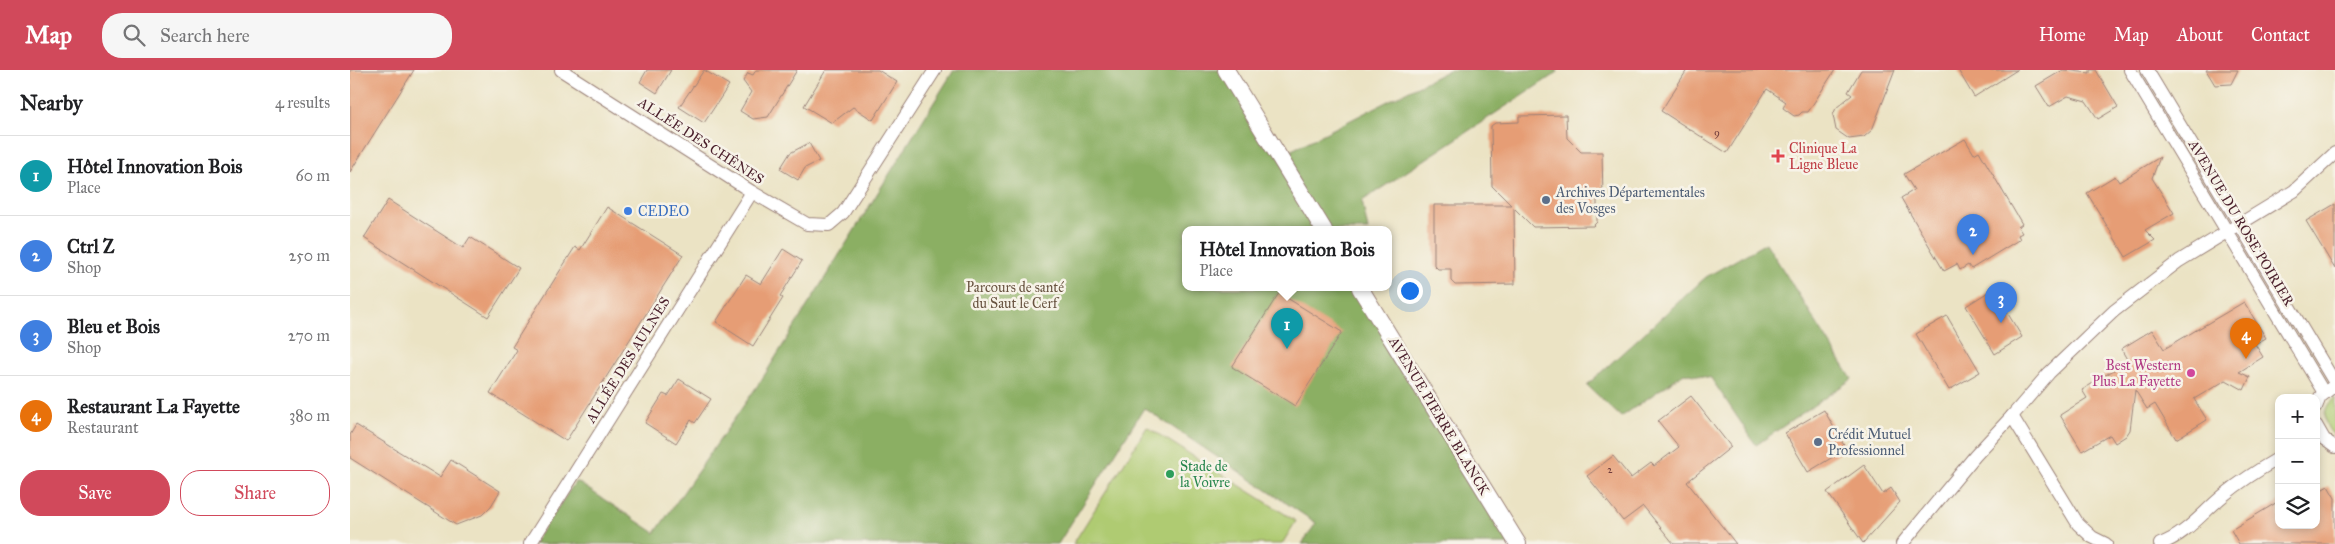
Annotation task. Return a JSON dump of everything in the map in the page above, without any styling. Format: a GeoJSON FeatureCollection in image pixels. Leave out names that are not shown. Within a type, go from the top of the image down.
{"type":"FeatureCollection","features":[{"type":"Feature","properties":{"kind":"street","name":"ALLÉE DES CHÊNES"},"geometry":{"type":"LineString","coordinates":[[562,70],[752,192],[807,224],[829,225],[843,213],[935,70]]}},
{"type":"Feature","properties":{"kind":"street"},"geometry":{"type":"LineString","coordinates":[[1226,70],[1322,226]]}},
{"type":"Feature","properties":{"kind":"street","name":"AVENUE DU ROSE POIRIER"},"geometry":{"type":"LineString","coordinates":[[2130,70],[2324,393]]}},
{"type":"Feature","properties":{"kind":"street","name":"AVENUE DU ROSE POIRIER"},"geometry":{"type":"LineString","coordinates":[[2148,70],[2245,222],[2335,384],[2324,393],[2320,400]]}},
{"type":"Feature","properties":{"kind":"street"},"geometry":{"type":"LineString","coordinates":[[1902,544],[1975,456],[2050,373],[2114,311],[2179,261],[2294,191],[2335,153]]}},
{"type":"Feature","properties":{"kind":"street","name":"ALLÉE DES AULNES"},"geometry":{"type":"LineString","coordinates":[[530,544],[752,192]]}},
{"type":"Feature","properties":{"kind":"street","name":"AVENUE PIERRE BLANCK"},"geometry":{"type":"LineString","coordinates":[[1362,291],[1518,544]]}},
{"type":"Feature","properties":{"kind":"street"},"geometry":{"type":"LineString","coordinates":[[2012,416],[2078,524],[2092,537],[2106,544]]}},
{"type":"Feature","properties":{"kind":"street"},"geometry":{"type":"LineString","coordinates":[[2320,434],[2335,446]]}},
{"type":"Feature","properties":{"kind":"street"},"geometry":{"type":"LineString","coordinates":[[2160,544],[2170,540],[2186,529],[2231,490],[2275,461]]}},
{"type":"Feature","properties":{"kind":"green space","name":"Parcours de santé du Saut le Cerf"},"geometry":{"type":"Polygon","coordinates":[[[954,70],[1222,70],[1280,156],[1449,70],[1557,70],[1558,72],[1362,201],[1367,226],[1182,226],[1182,291],[1360,291],[1523,544],[1302,544],[1316,523],[1144,408],[1058,544],[533,544],[576,481],[655,533],[762,379],[954,70]]]}},
{"type":"Feature","properties":{"kind":"green space"},"geometry":{"type":"Polygon","coordinates":[[[1766,243],[1852,379],[1756,445],[1711,378],[1684,373],[1621,417],[1587,385],[1706,277],[1766,243]]]}},
{"type":"Feature","properties":{"kind":"green space"},"geometry":{"type":"Polygon","coordinates":[[[2335,398],[2335,436],[2326,422],[2325,411],[2330,402],[2335,398]]]}},
{"type":"Feature","properties":{"kind":"green space","name":"Stade de la Voivre"},"geometry":{"type":"Polygon","coordinates":[[[1147,427],[1296,521],[1282,544],[1073,544],[1147,427]]]}},
{"type":"Feature","properties":{"kind":"building"},"geometry":{"type":"Polygon","coordinates":[[[350,70],[414,70],[350,172],[350,70]]]}},
{"type":"Feature","properties":{"kind":"building"},"geometry":{"type":"Polygon","coordinates":[[[647,70],[671,70],[657,93],[640,82],[647,70]]]}},
{"type":"Feature","properties":{"kind":"building"},"geometry":{"type":"Polygon","coordinates":[[[704,70],[729,85],[704,123],[679,107],[704,70]]]}},
{"type":"Feature","properties":{"kind":"building"},"geometry":{"type":"Polygon","coordinates":[[[756,70],[797,70],[768,117],[753,119],[740,111],[751,92],[743,81],[748,73],[753,75],[756,70]]]}},
{"type":"Feature","properties":{"kind":"building"},"geometry":{"type":"Polygon","coordinates":[[[826,70],[878,70],[897,82],[873,120],[853,107],[832,123],[804,106],[826,70]]]}},
{"type":"Feature","properties":{"kind":"building"},"geometry":{"type":"Polygon","coordinates":[[[1687,70],[1835,70],[1808,112],[1802,112],[1799,115],[1794,116],[1783,108],[1786,102],[1767,89],[1727,153],[1661,111],[1687,70]]]}},
{"type":"Feature","properties":{"kind":"building"},"geometry":{"type":"Polygon","coordinates":[[[1861,70],[1895,70],[1872,130],[1864,137],[1849,139],[1836,130],[1833,115],[1836,108],[1852,95],[1848,92],[1861,70]]]}},
{"type":"Feature","properties":{"kind":"building"},"geometry":{"type":"Polygon","coordinates":[[[1958,70],[2017,70],[1974,97],[1958,70]]]}},
{"type":"Feature","properties":{"kind":"building"},"geometry":{"type":"Polygon","coordinates":[[[2063,70],[2090,73],[2090,70],[2096,70],[2118,107],[2098,119],[2086,101],[2068,96],[2049,107],[2036,86],[2063,70]]]}},
{"type":"Feature","properties":{"kind":"building"},"geometry":{"type":"Polygon","coordinates":[[[2206,70],[2238,70],[2231,84],[2215,85],[2206,70]]]}},
{"type":"Feature","properties":{"kind":"building","name":"Archives Départementales des Vosges"},"geometry":{"type":"Polygon","coordinates":[[[1566,115],[1567,138],[1581,152],[1602,152],[1603,198],[1597,198],[1597,222],[1593,226],[1533,227],[1514,208],[1515,284],[1455,285],[1451,281],[1451,269],[1438,269],[1434,265],[1434,205],[1511,205],[1492,186],[1491,126],[1495,123],[1519,122],[1519,116],[1566,115]]]}},
{"type":"Feature","properties":{"kind":"building"},"geometry":{"type":"Polygon","coordinates":[[[1965,139],[1974,154],[1979,151],[2022,224],[2018,227],[2022,233],[2018,235],[2020,239],[1971,269],[1968,265],[1960,270],[1957,264],[1944,271],[1901,198],[1914,190],[1904,174],[1965,139]]]}},
{"type":"Feature","properties":{"kind":"building"},"geometry":{"type":"Polygon","coordinates":[[[809,143],[819,161],[805,168],[798,180],[780,169],[790,153],[809,143]]]}},
{"type":"Feature","properties":{"kind":"building"},"geometry":{"type":"Polygon","coordinates":[[[2160,157],[2152,178],[2174,213],[2145,230],[2155,240],[2126,257],[2087,193],[2115,176],[2119,182],[2160,157]]]}},
{"type":"Feature","properties":{"kind":"building"},"geometry":{"type":"Polygon","coordinates":[[[388,200],[463,248],[470,237],[519,268],[488,317],[364,238],[388,200]]]}},
{"type":"Feature","properties":{"kind":"building"},"geometry":{"type":"Polygon","coordinates":[[[2335,204],[2335,269],[2306,221],[2335,204]]]}},
{"type":"Feature","properties":{"kind":"building"},"geometry":{"type":"Polygon","coordinates":[[[607,207],[683,255],[566,441],[490,393],[517,350],[512,347],[575,247],[580,250],[607,207]]]}},
{"type":"Feature","properties":{"kind":"building"},"geometry":{"type":"Polygon","coordinates":[[[783,249],[802,261],[780,296],[783,298],[753,346],[716,322],[746,275],[761,284],[783,249]]]}},
{"type":"Feature","properties":{"kind":"building"},"geometry":{"type":"Polygon","coordinates":[[[1993,289],[2022,337],[1995,354],[1966,306],[1993,289]]]}},
{"type":"Feature","properties":{"kind":"building"},"geometry":{"type":"Polygon","coordinates":[[[1279,293],[1342,332],[1295,406],[1232,367],[1279,293]]]}},
{"type":"Feature","properties":{"kind":"building"},"geometry":{"type":"Polygon","coordinates":[[[2244,302],[2266,338],[2255,344],[2263,357],[2239,372],[2250,377],[2244,390],[2226,380],[2194,399],[2207,420],[2176,439],[2155,404],[2147,409],[2135,390],[2130,430],[2126,436],[2115,443],[2110,435],[2082,451],[2060,415],[2087,398],[2082,390],[2128,361],[2121,349],[2152,330],[2164,349],[2244,302]]]}},
{"type":"Feature","properties":{"kind":"building"},"geometry":{"type":"Polygon","coordinates":[[[1947,316],[1980,372],[1949,390],[1916,334],[1947,316]]]}},
{"type":"Feature","properties":{"kind":"building"},"geometry":{"type":"Polygon","coordinates":[[[679,379],[711,399],[695,423],[691,420],[676,443],[645,423],[663,394],[668,396],[679,379]]]}},
{"type":"Feature","properties":{"kind":"building"},"geometry":{"type":"Polygon","coordinates":[[[1691,396],[1731,447],[1687,482],[1736,544],[1674,544],[1643,506],[1623,521],[1587,476],[1613,456],[1631,478],[1651,463],[1654,466],[1679,447],[1658,421],[1691,396]]]}},
{"type":"Feature","properties":{"kind":"building"},"geometry":{"type":"Polygon","coordinates":[[[1824,410],[1846,449],[1808,472],[1785,433],[1824,410]]]}},
{"type":"Feature","properties":{"kind":"building"},"geometry":{"type":"Polygon","coordinates":[[[356,425],[440,477],[451,460],[500,491],[491,506],[482,515],[456,525],[350,458],[350,435],[356,425]]]}},
{"type":"Feature","properties":{"kind":"building"},"geometry":{"type":"Polygon","coordinates":[[[1864,465],[1883,494],[1891,488],[1900,502],[1863,543],[1827,492],[1864,465]]]}},
{"type":"Feature","properties":{"kind":"building"},"geometry":{"type":"Polygon","coordinates":[[[2328,486],[2335,498],[2335,544],[2239,544],[2231,530],[2275,503],[2275,529],[2320,529],[2320,491],[2328,486]]]}},
{"type":"Feature","properties":{"kind":"place","name":"Clinique La Ligne Bleue"},"geometry":{"type":"Point","coordinates":[1778,156]}},
{"type":"Feature","properties":{"kind":"place","name":"Archives Départementales des Vosges"},"geometry":{"type":"Point","coordinates":[1546,200]}},
{"type":"Feature","properties":{"kind":"place","name":"CEDEO"},"geometry":{"type":"Point","coordinates":[628,211]}},
{"type":"Feature","properties":{"kind":"place","name":"Ctrl Z"},"geometry":{"type":"Point","coordinates":[1973,255]}},
{"type":"Feature","properties":{"kind":"place","name":"Bleu et Bois"},"geometry":{"type":"Point","coordinates":[2001,323]}},
{"type":"Feature","properties":{"kind":"place","name":"Hôtel Innovation Bois"},"geometry":{"type":"Point","coordinates":[1287,349]}},
{"type":"Feature","properties":{"kind":"place","name":"Restaurant La Fayette"},"geometry":{"type":"Point","coordinates":[2246,359]}},
{"type":"Feature","properties":{"kind":"place","name":"Best Western Plus La Fayette"},"geometry":{"type":"Point","coordinates":[2191,373]}},
{"type":"Feature","properties":{"kind":"place","name":"Crédit Mutuel Professionnel"},"geometry":{"type":"Point","coordinates":[1818,442]}},
{"type":"Feature","properties":{"kind":"place","name":"Stade de la Voivre"},"geometry":{"type":"Point","coordinates":[1170,474]}}]}
